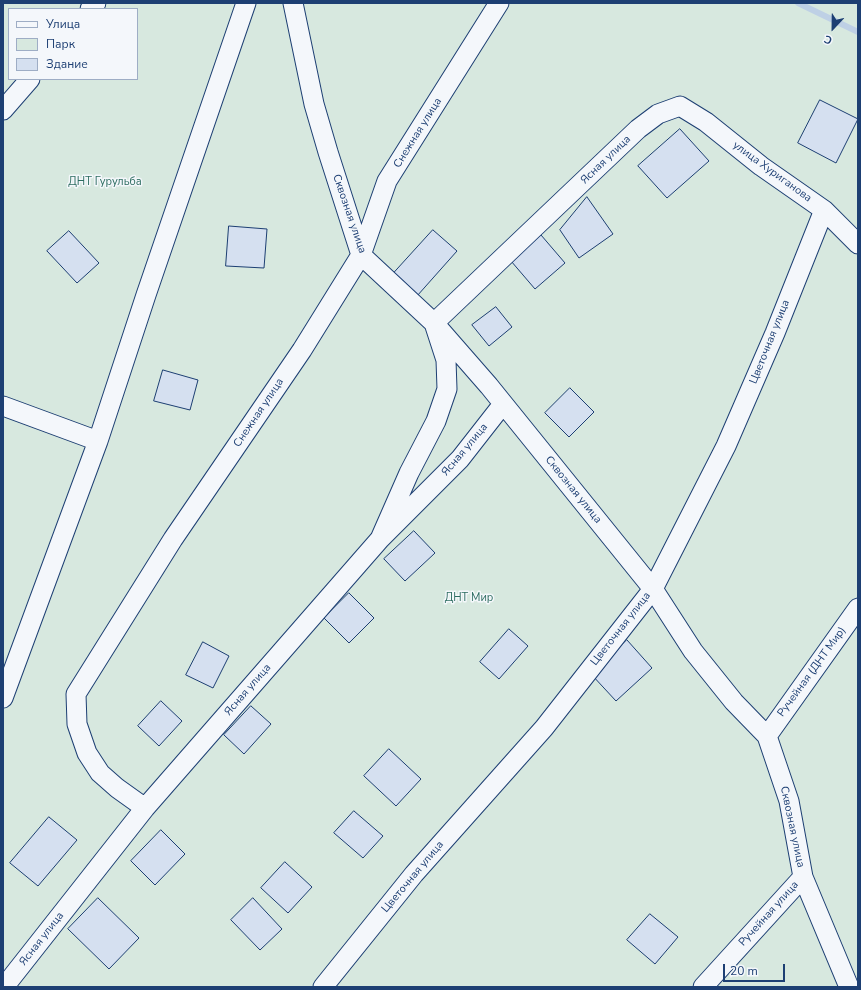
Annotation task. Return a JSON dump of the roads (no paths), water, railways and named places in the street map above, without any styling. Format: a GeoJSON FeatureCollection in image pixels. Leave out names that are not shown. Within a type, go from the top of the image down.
{"type":"FeatureCollection","features":[{"type":"Feature","properties":{"kind":"street"},"geometry":{"type":"LineString","coordinates":[[3,698],[98,441],[146,295],[246,3]]}},
{"type":"Feature","properties":{"kind":"street","name":"Сквозная улица"},"geometry":{"type":"LineString","coordinates":[[293,3],[314,104],[361,255],[434,323],[489,386],[653,588],[693,651],[734,702],[767,736],[789,801],[802,876],[849,987]]}},
{"type":"Feature","properties":{"kind":"street","name":"Снежная улица"},"geometry":{"type":"LineString","coordinates":[[145,808],[117,788],[100,773],[87,753],[77,724],[76,694],[173,539],[302,350],[361,255],[387,181],[499,3]]}},
{"type":"Feature","properties":{"kind":"street"},"geometry":{"type":"LineString","coordinates":[[3,110],[29,80]]}},
{"type":"Feature","properties":{"kind":"street","name":"улица Хуриганова"},"geometry":{"type":"LineString","coordinates":[[680,106],[706,122],[761,166],[824,210],[858,244]]}},
{"type":"Feature","properties":{"kind":"street","name":"Ясная улица"},"geometry":{"type":"LineString","coordinates":[[434,323],[638,129],[658,114],[680,106]]}},
{"type":"Feature","properties":{"kind":"street","name":"Цветочная улица"},"geometry":{"type":"LineString","coordinates":[[323,987],[414,874],[544,728],[653,588],[726,446],[775,333],[824,210]]}},
{"type":"Feature","properties":{"kind":"street"},"geometry":{"type":"LineString","coordinates":[[380,539],[409,473],[436,421],[447,389],[446,360],[434,323]]}},
{"type":"Feature","properties":{"kind":"street","name":"Ясная улица"},"geometry":{"type":"LineString","coordinates":[[6,987],[8,982],[145,808],[380,539],[460,459],[503,404]]}},
{"type":"Feature","properties":{"kind":"street"},"geometry":{"type":"LineString","coordinates":[[3,406],[98,441]]}},
{"type":"Feature","properties":{"kind":"street","name":"Ручейная (ДНТ Мир)"},"geometry":{"type":"LineString","coordinates":[[767,736],[858,608]]}},
{"type":"Feature","properties":{"kind":"street","name":"Ручейная улица"},"geometry":{"type":"LineString","coordinates":[[702,987],[802,876]]}},
{"type":"Feature","properties":{"kind":"waterway"},"geometry":{"type":"LineString","coordinates":[[798,3],[858,32]]}},
{"type":"Feature","properties":{"kind":"park label","name":"ДНТ Гурульба"},"geometry":{"type":"Point","coordinates":[105,182]}},
{"type":"Feature","properties":{"kind":"park label","name":"ДНТ Мир"},"geometry":{"type":"Point","coordinates":[469,598]}}]}
